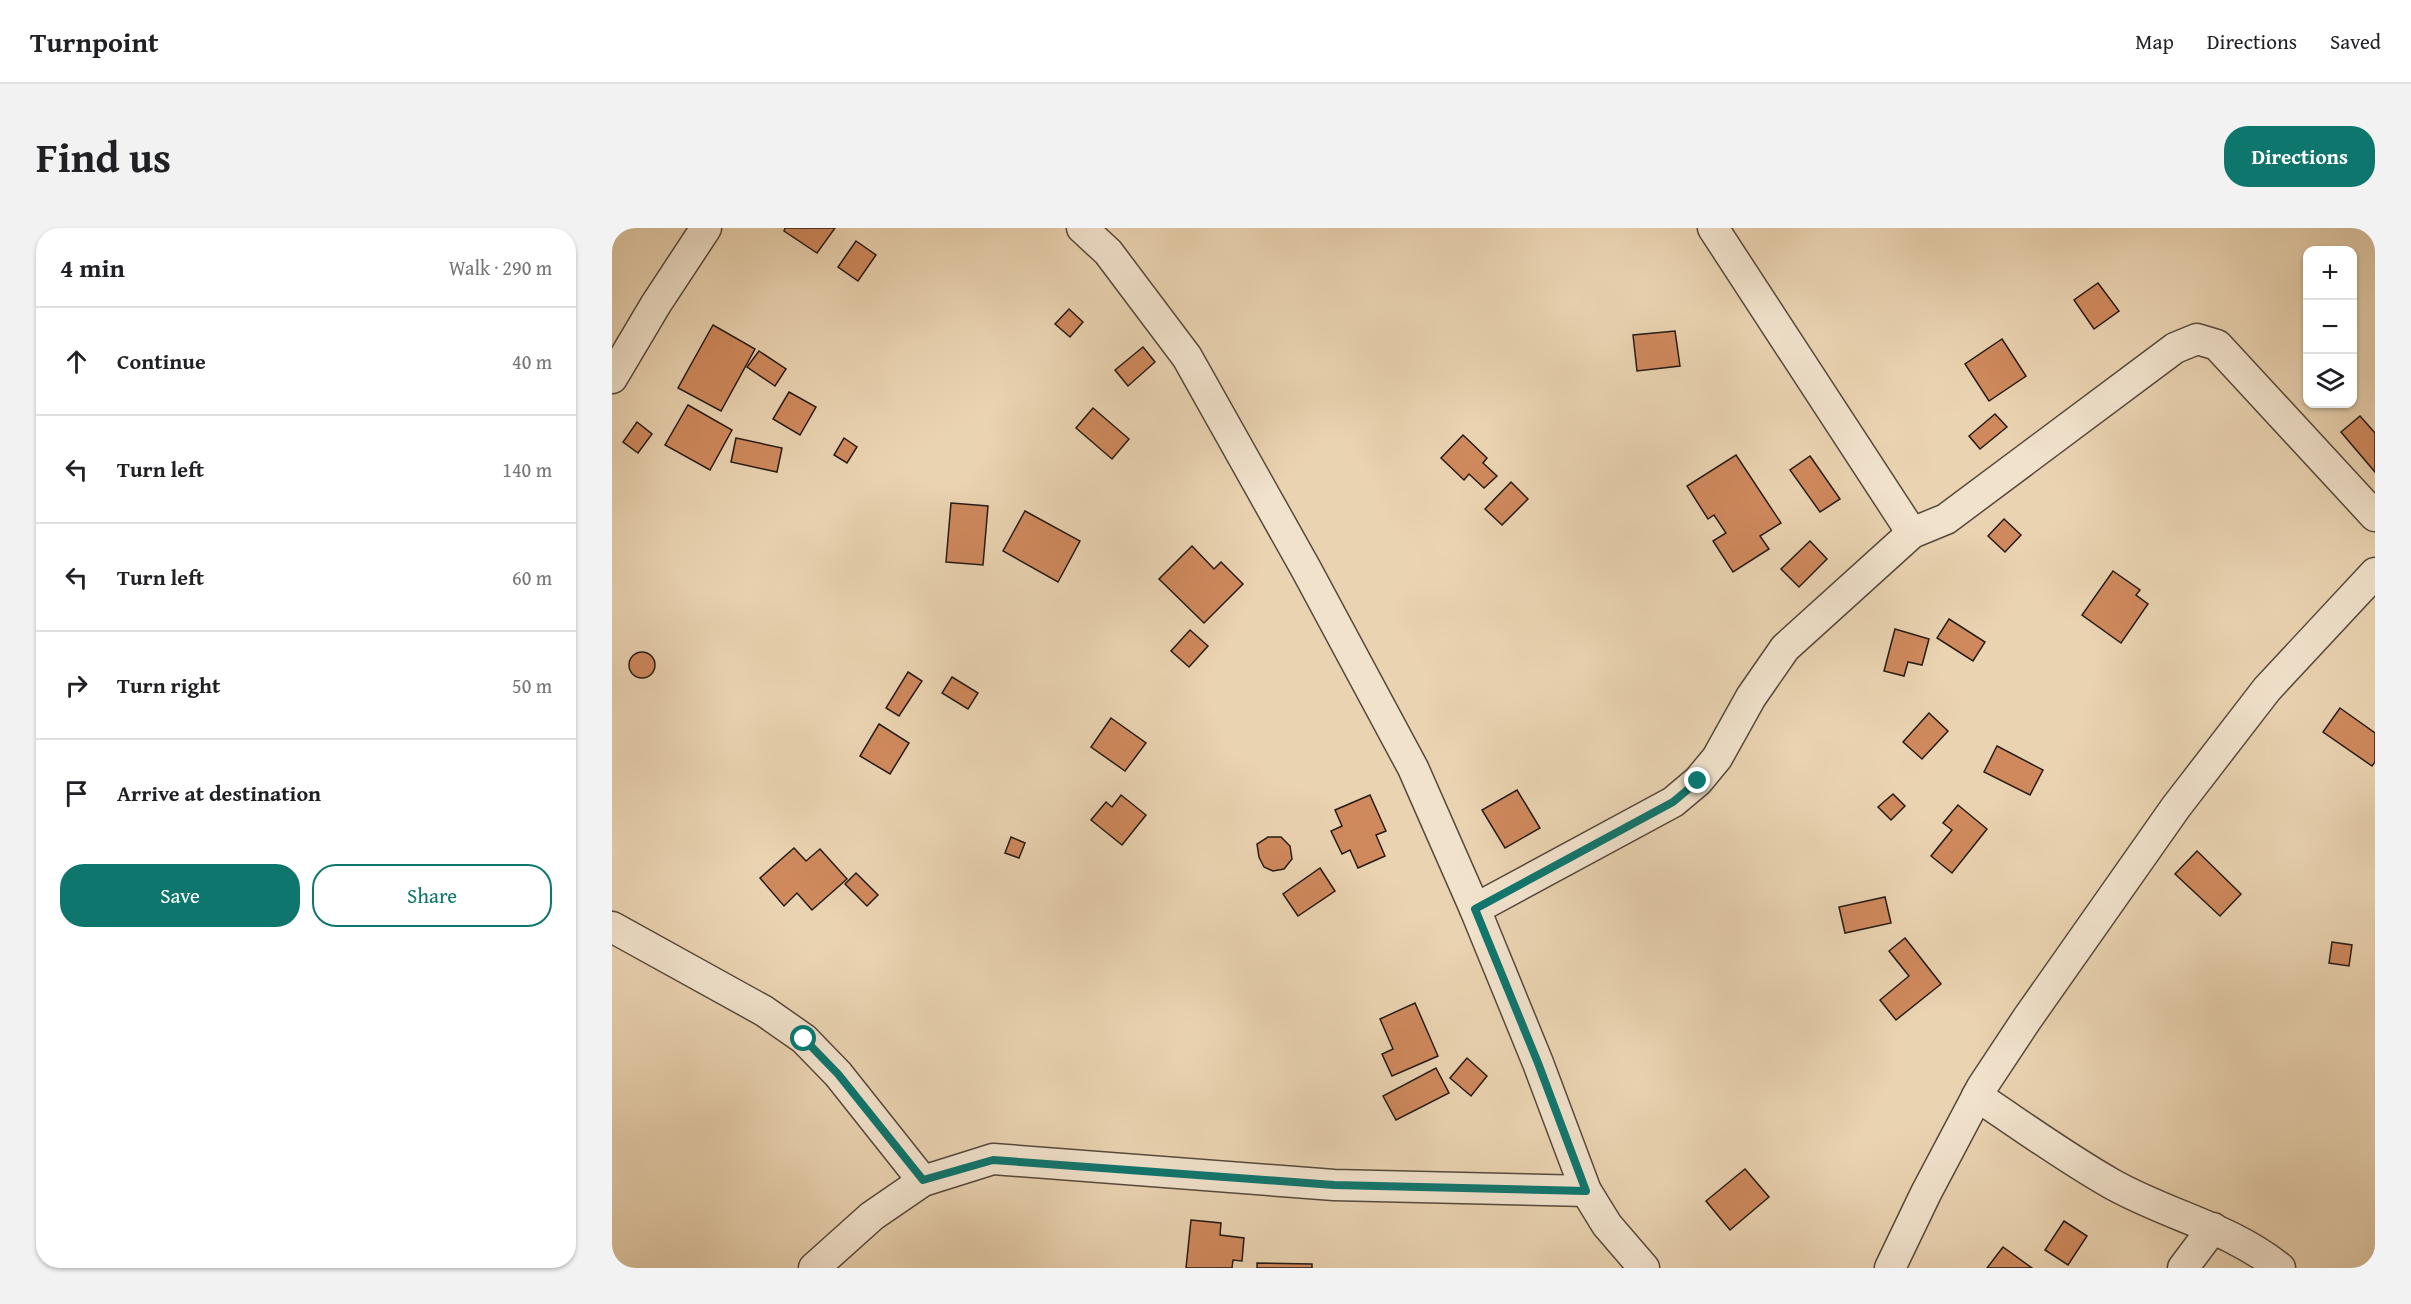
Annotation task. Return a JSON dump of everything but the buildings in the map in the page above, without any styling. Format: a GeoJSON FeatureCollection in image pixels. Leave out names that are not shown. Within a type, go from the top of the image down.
{"type":"FeatureCollection","features":[{"type":"Feature","properties":{"kind":"street"},"geometry":{"type":"LineString","coordinates":[[612,378],[656,304],[706,228]]}},
{"type":"Feature","properties":{"kind":"street"},"geometry":{"type":"LineString","coordinates":[[1082,228],[1108,252],[1187,357],[1306,569],[1413,768],[1475,909],[1538,1063],[1586,1191],[1607,1225],[1644,1268]]}},
{"type":"Feature","properties":{"kind":"street"},"geometry":{"type":"LineString","coordinates":[[1713,228],[1912,532]]}},
{"type":"Feature","properties":{"kind":"street"},"geometry":{"type":"LineString","coordinates":[[1475,909],[1673,802],[1698,781],[1717,758],[1751,697],[1785,648],[1912,532],[1946,519],[2175,348],[2197,339],[2217,345],[2375,516]]}},
{"type":"Feature","properties":{"kind":"street"},"geometry":{"type":"LineString","coordinates":[[1890,1268],[1977,1096],[2027,1019],[2176,807],[2267,689],[2375,573]]}},
{"type":"Feature","properties":{"kind":"street"},"geometry":{"type":"LineString","coordinates":[[612,927],[764,1011],[804,1039],[838,1074],[923,1180]]}},
{"type":"Feature","properties":{"kind":"street"},"geometry":{"type":"LineString","coordinates":[[1977,1096],[2112,1184],[2153,1205],[2239,1240],[2280,1268]]}},
{"type":"Feature","properties":{"kind":"street"},"geometry":{"type":"LineString","coordinates":[[814,1268],[872,1216],[923,1180],[993,1160],[1334,1185],[1586,1191]]}},
{"type":"Feature","properties":{"kind":"street"},"geometry":{"type":"LineString","coordinates":[[2184,1268],[2212,1228]]}},
{"type":"Feature","properties":{"kind":"route"},"geometry":{"type":"LineString","coordinates":[[804,1039],[838,1074],[923,1180],[958,1168],[993,1160],[1334,1185],[1586,1191],[1538,1063],[1475,909],[1673,802],[1698,781]]}}]}
